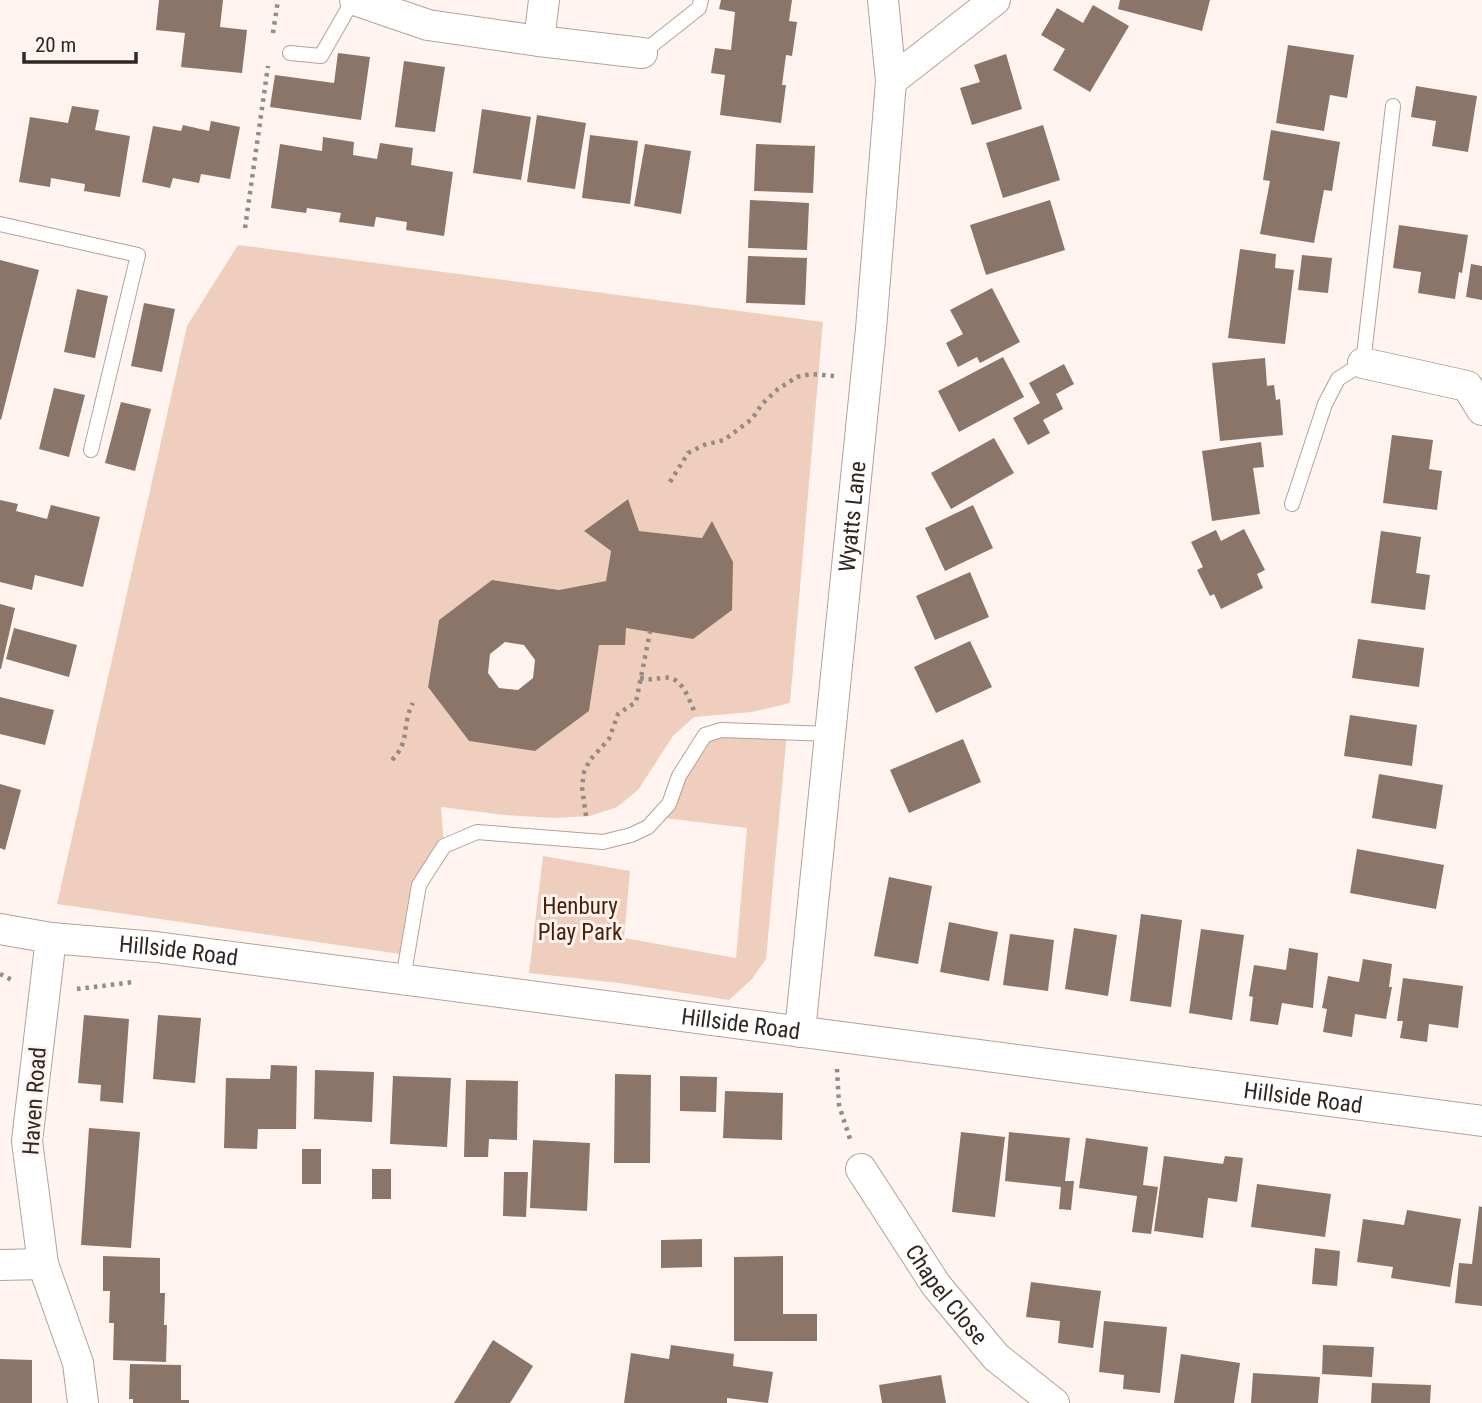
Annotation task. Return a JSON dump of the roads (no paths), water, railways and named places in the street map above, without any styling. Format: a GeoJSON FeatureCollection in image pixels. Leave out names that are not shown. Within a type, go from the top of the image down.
{"type":"FeatureCollection","features":[{"type":"Feature","properties":{"kind":"street"},"geometry":{"type":"LineString","coordinates":[[354,0],[428,25],[642,53]]}},
{"type":"Feature","properties":{"kind":"street"},"geometry":{"type":"LineString","coordinates":[[538,41],[544,0]]}},
{"type":"Feature","properties":{"kind":"street","name":"Wyatts Lane"},"geometry":{"type":"LineString","coordinates":[[800,1032],[866,380],[891,81],[883,0]]}},
{"type":"Feature","properties":{"kind":"street"},"geometry":{"type":"LineString","coordinates":[[891,81],[995,0]]}},
{"type":"Feature","properties":{"kind":"street"},"geometry":{"type":"LineString","coordinates":[[1363,363],[1467,386],[1482,410]]}},
{"type":"Feature","properties":{"kind":"street","name":"Hillside Road"},"geometry":{"type":"LineString","coordinates":[[0,929],[51,938],[156,947],[1482,1121]]}},
{"type":"Feature","properties":{"kind":"street","name":"Haven Road"},"geometry":{"type":"LineString","coordinates":[[51,938],[27,1141],[43,1264],[78,1363],[83,1403]]}},
{"type":"Feature","properties":{"kind":"street","name":"Chapel Close"},"geometry":{"type":"LineString","coordinates":[[861,1169],[936,1285],[996,1356],[1054,1403]]}},
{"type":"Feature","properties":{"kind":"street"},"geometry":{"type":"LineString","coordinates":[[0,1265],[43,1264]]}},
{"type":"Feature","properties":{"kind":"lane"},"geometry":{"type":"LineString","coordinates":[[290,52],[321,56],[354,0]]}},
{"type":"Feature","properties":{"kind":"lane"},"geometry":{"type":"LineString","coordinates":[[642,53],[699,8],[701,0]]}},
{"type":"Feature","properties":{"kind":"lane"},"geometry":{"type":"LineString","coordinates":[[1292,503],[1325,404],[1338,379],[1363,363],[1393,106]]}},
{"type":"Feature","properties":{"kind":"lane"},"geometry":{"type":"LineString","coordinates":[[0,224],[138,255],[91,450]]}},
{"type":"Feature","properties":{"kind":"lane"},"geometry":{"type":"LineString","coordinates":[[403,979],[419,885],[444,846],[477,832],[603,842],[631,835],[648,827],[668,804],[679,776],[705,735],[721,730],[830,734]]}},
{"type":"Feature","properties":{"kind":"park label","name":"Henbury Play Park"},"geometry":{"type":"Point","coordinates":[580,919]}}]}
